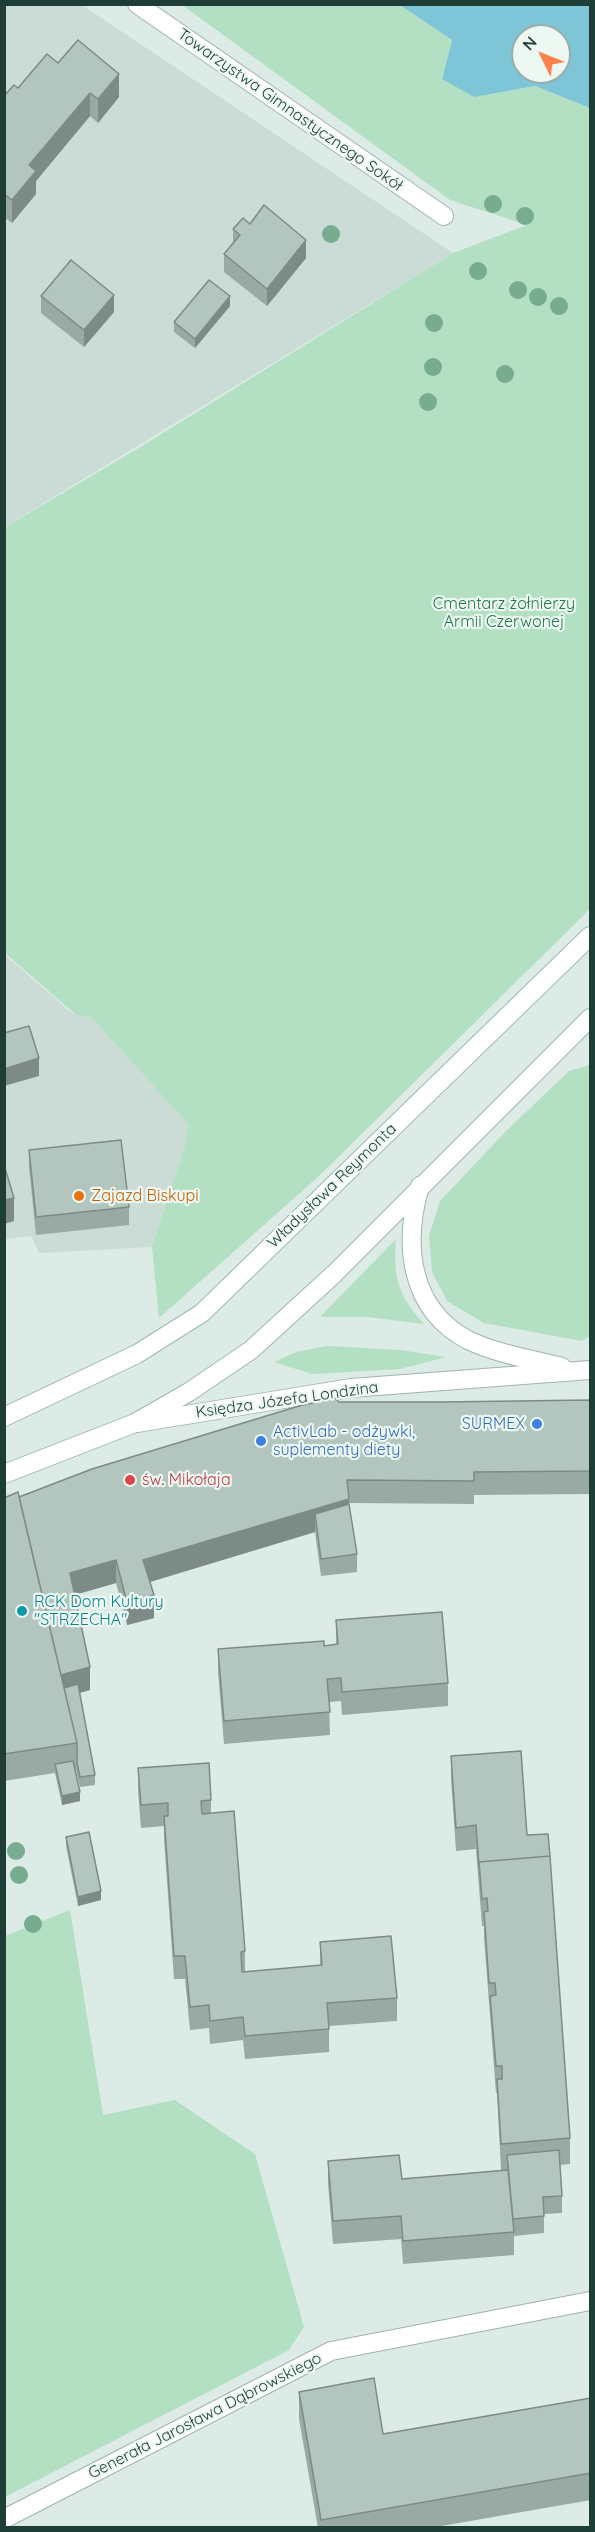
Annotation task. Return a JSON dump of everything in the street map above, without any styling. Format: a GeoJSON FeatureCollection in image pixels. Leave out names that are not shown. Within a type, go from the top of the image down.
{"type":"FeatureCollection","features":[{"type":"Feature","properties":{"kind":"street","name":"Towarzystwa Gimnastycznego Sokół"},"geometry":{"type":"LineString","coordinates":[[137,4],[444,216]]}},
{"type":"Feature","properties":{"kind":"street","name":"Władysława Reymonta"},"geometry":{"type":"LineString","coordinates":[[4,1416],[45,1399],[137,1354],[202,1313],[591,936]]}},
{"type":"Feature","properties":{"kind":"street"},"geometry":{"type":"LineString","coordinates":[[135,1423],[189,1392],[251,1350],[334,1274],[591,1018]]}},
{"type":"Feature","properties":{"kind":"street","name":"Księdza Józefa Londzina"},"geometry":{"type":"LineString","coordinates":[[420,1186],[412,1220],[413,1265],[422,1293],[434,1313],[456,1333],[487,1347],[584,1371]]}},
{"type":"Feature","properties":{"kind":"street","name":"Księdza Józefa Londzina"},"geometry":{"type":"LineString","coordinates":[[4,1474],[135,1423],[351,1388],[584,1371]]}},
{"type":"Feature","properties":{"kind":"street","name":"Generała Jarosława Dąbrowskiego"},"geometry":{"type":"LineString","coordinates":[[4,2519],[332,2351],[591,2301]]}},
{"type":"Feature","properties":{"kind":"shaded area"},"geometry":{"type":"Polygon","coordinates":[[[4,5],[82,5],[453,253],[5,527],[4,5]]]}},
{"type":"Feature","properties":{"kind":"shaded area"},"geometry":{"type":"Polygon","coordinates":[[[4,954],[72,1013],[92,1018],[188,1124],[184,1149],[152,1247],[39,1253],[31,1236],[5,1239],[4,954]]]}},
{"type":"Feature","properties":{"kind":"green space","name":"Cmentarz żołnierzy Armii Czerwonej"},"geometry":{"type":"Polygon","coordinates":[[[182,5],[400,5],[452,40],[442,78],[474,97],[535,86],[590,108],[590,909],[318,1177],[159,1318],[152,1247],[184,1149],[188,1124],[92,1018],[75,1014],[5,953],[4,528],[147,443],[453,253],[527,225],[450,200],[182,5]]]}},
{"type":"Feature","properties":{"kind":"green space"},"geometry":{"type":"Polygon","coordinates":[[[590,1065],[590,1336],[582,1341],[484,1323],[447,1301],[432,1272],[429,1236],[440,1201],[505,1132],[569,1071],[590,1065]]]}},
{"type":"Feature","properties":{"kind":"green space"},"geometry":{"type":"Polygon","coordinates":[[[396,1239],[395,1265],[399,1285],[408,1304],[424,1324],[367,1317],[320,1317],[396,1239]]]}},
{"type":"Feature","properties":{"kind":"green space"},"geometry":{"type":"Polygon","coordinates":[[[326,1346],[400,1350],[446,1357],[400,1369],[312,1374],[274,1362],[296,1352],[326,1346]]]}},
{"type":"Feature","properties":{"kind":"green space"},"geometry":{"type":"Polygon","coordinates":[[[70,1910],[103,2115],[175,2100],[255,2154],[304,2327],[289,2350],[5,2497],[5,1936],[70,1910]]]}},
{"type":"Feature","properties":{"kind":"water"},"geometry":{"type":"Polygon","coordinates":[[[400,5],[590,5],[590,108],[535,86],[474,97],[442,79],[452,40],[400,5]]]}},
{"type":"Feature","properties":{"kind":"building"},"geometry":{"type":"Polygon","coordinates":[[[78,40],[119,74],[98,99],[90,93],[29,165],[36,171],[12,200],[4,194],[4,96],[14,85],[18,88],[47,54],[58,63],[78,40]]]}},
{"type":"Feature","properties":{"kind":"building"},"geometry":{"type":"Polygon","coordinates":[[[264,205],[306,240],[267,289],[224,254],[240,235],[233,229],[243,218],[250,224],[264,205]]]}},
{"type":"Feature","properties":{"kind":"building"},"geometry":{"type":"Polygon","coordinates":[[[71,260],[114,295],[84,330],[41,296],[71,260]]]}},
{"type":"Feature","properties":{"kind":"building"},"geometry":{"type":"Polygon","coordinates":[[[209,280],[230,296],[195,339],[174,322],[209,280]]]}},
{"type":"Feature","properties":{"kind":"building"},"geometry":{"type":"Polygon","coordinates":[[[29,1026],[39,1058],[4,1069],[4,1033],[29,1026]]]}},
{"type":"Feature","properties":{"kind":"building","name":"Zajazd Biskupi"},"geometry":{"type":"Polygon","coordinates":[[[121,1140],[129,1207],[36,1217],[29,1150],[121,1140]]]}},
{"type":"Feature","properties":{"kind":"building"},"geometry":{"type":"Polygon","coordinates":[[[4,1165],[14,1198],[4,1200],[4,1165]]]}},
{"type":"Feature","properties":{"kind":"building"},"geometry":{"type":"Polygon","coordinates":[[[335,1398],[339,1402],[591,1400],[591,1471],[474,1472],[474,1481],[347,1480],[349,1499],[143,1560],[154,1595],[127,1602],[116,1560],[70,1573],[90,1667],[61,1675],[19,1497],[92,1469],[299,1406],[335,1398]]]}},
{"type":"Feature","properties":{"kind":"building","name":"RCK Dom Kultury \"STRZECHA\""},"geometry":{"type":"Polygon","coordinates":[[[18,1492],[77,1743],[4,1754],[4,1498],[18,1492]]]}},
{"type":"Feature","properties":{"kind":"building"},"geometry":{"type":"Polygon","coordinates":[[[349,1504],[357,1554],[321,1559],[315,1514],[349,1504]]]}},
{"type":"Feature","properties":{"kind":"building"},"geometry":{"type":"Polygon","coordinates":[[[442,1612],[448,1683],[342,1692],[341,1678],[327,1679],[330,1712],[224,1721],[218,1649],[324,1641],[324,1646],[338,1644],[336,1620],[442,1612]]]}},
{"type":"Feature","properties":{"kind":"building"},"geometry":{"type":"Polygon","coordinates":[[[78,1684],[95,1775],[80,1777],[77,1743],[64,1688],[78,1684]]]}},
{"type":"Feature","properties":{"kind":"building"},"geometry":{"type":"Polygon","coordinates":[[[521,1751],[527,1835],[548,1834],[550,1856],[479,1862],[479,1866],[476,1825],[456,1828],[451,1756],[521,1751]]]}},
{"type":"Feature","properties":{"kind":"building"},"geometry":{"type":"Polygon","coordinates":[[[73,1761],[80,1792],[62,1796],[55,1764],[73,1761]]]}},
{"type":"Feature","properties":{"kind":"building"},"geometry":{"type":"Polygon","coordinates":[[[209,1763],[211,1800],[201,1801],[202,1814],[234,1811],[245,1951],[241,1952],[242,1972],[322,1965],[320,1942],[391,1936],[397,1998],[327,2003],[329,2029],[245,2036],[243,2017],[210,2021],[209,2005],[190,2007],[185,1956],[174,1956],[164,1816],[168,1816],[168,1803],[141,1805],[138,1768],[209,1763]]]}},
{"type":"Feature","properties":{"kind":"building"},"geometry":{"type":"Polygon","coordinates":[[[89,1832],[101,1891],[78,1897],[66,1837],[89,1832]]]}},
{"type":"Feature","properties":{"kind":"building"},"geometry":{"type":"Polygon","coordinates":[[[550,1856],[570,2138],[501,2144],[497,2079],[502,2079],[502,2066],[496,2066],[490,1996],[496,1995],[495,1983],[489,1983],[484,1912],[488,1911],[487,1898],[482,1899],[479,1862],[550,1856]]]}},
{"type":"Feature","properties":{"kind":"building"},"geometry":{"type":"Polygon","coordinates":[[[559,2150],[562,2196],[543,2197],[544,2216],[513,2219],[507,2155],[559,2150]]]}},
{"type":"Feature","properties":{"kind":"building"},"geometry":{"type":"Polygon","coordinates":[[[399,2155],[402,2179],[508,2170],[514,2232],[403,2241],[401,2216],[333,2221],[328,2161],[399,2155]]]}},
{"type":"Feature","properties":{"kind":"building"},"geometry":{"type":"Polygon","coordinates":[[[374,2378],[383,2434],[591,2398],[591,2473],[321,2520],[299,2392],[374,2378]]]}},
{"type":"Feature","properties":{"kind":"place","name":"Zajazd Biskupi"},"geometry":{"type":"Point","coordinates":[79,1196]}},
{"type":"Feature","properties":{"kind":"place","name":"SURMEX"},"geometry":{"type":"Point","coordinates":[537,1424]}},
{"type":"Feature","properties":{"kind":"place","name":"ActivLab - odżywki, suplementy diety"},"geometry":{"type":"Point","coordinates":[261,1441]}},
{"type":"Feature","properties":{"kind":"place","name":"św. Mikołaja"},"geometry":{"type":"Point","coordinates":[130,1480]}},
{"type":"Feature","properties":{"kind":"place","name":"RCK Dom Kultury \"STRZECHA\""},"geometry":{"type":"Point","coordinates":[22,1611]}}]}
